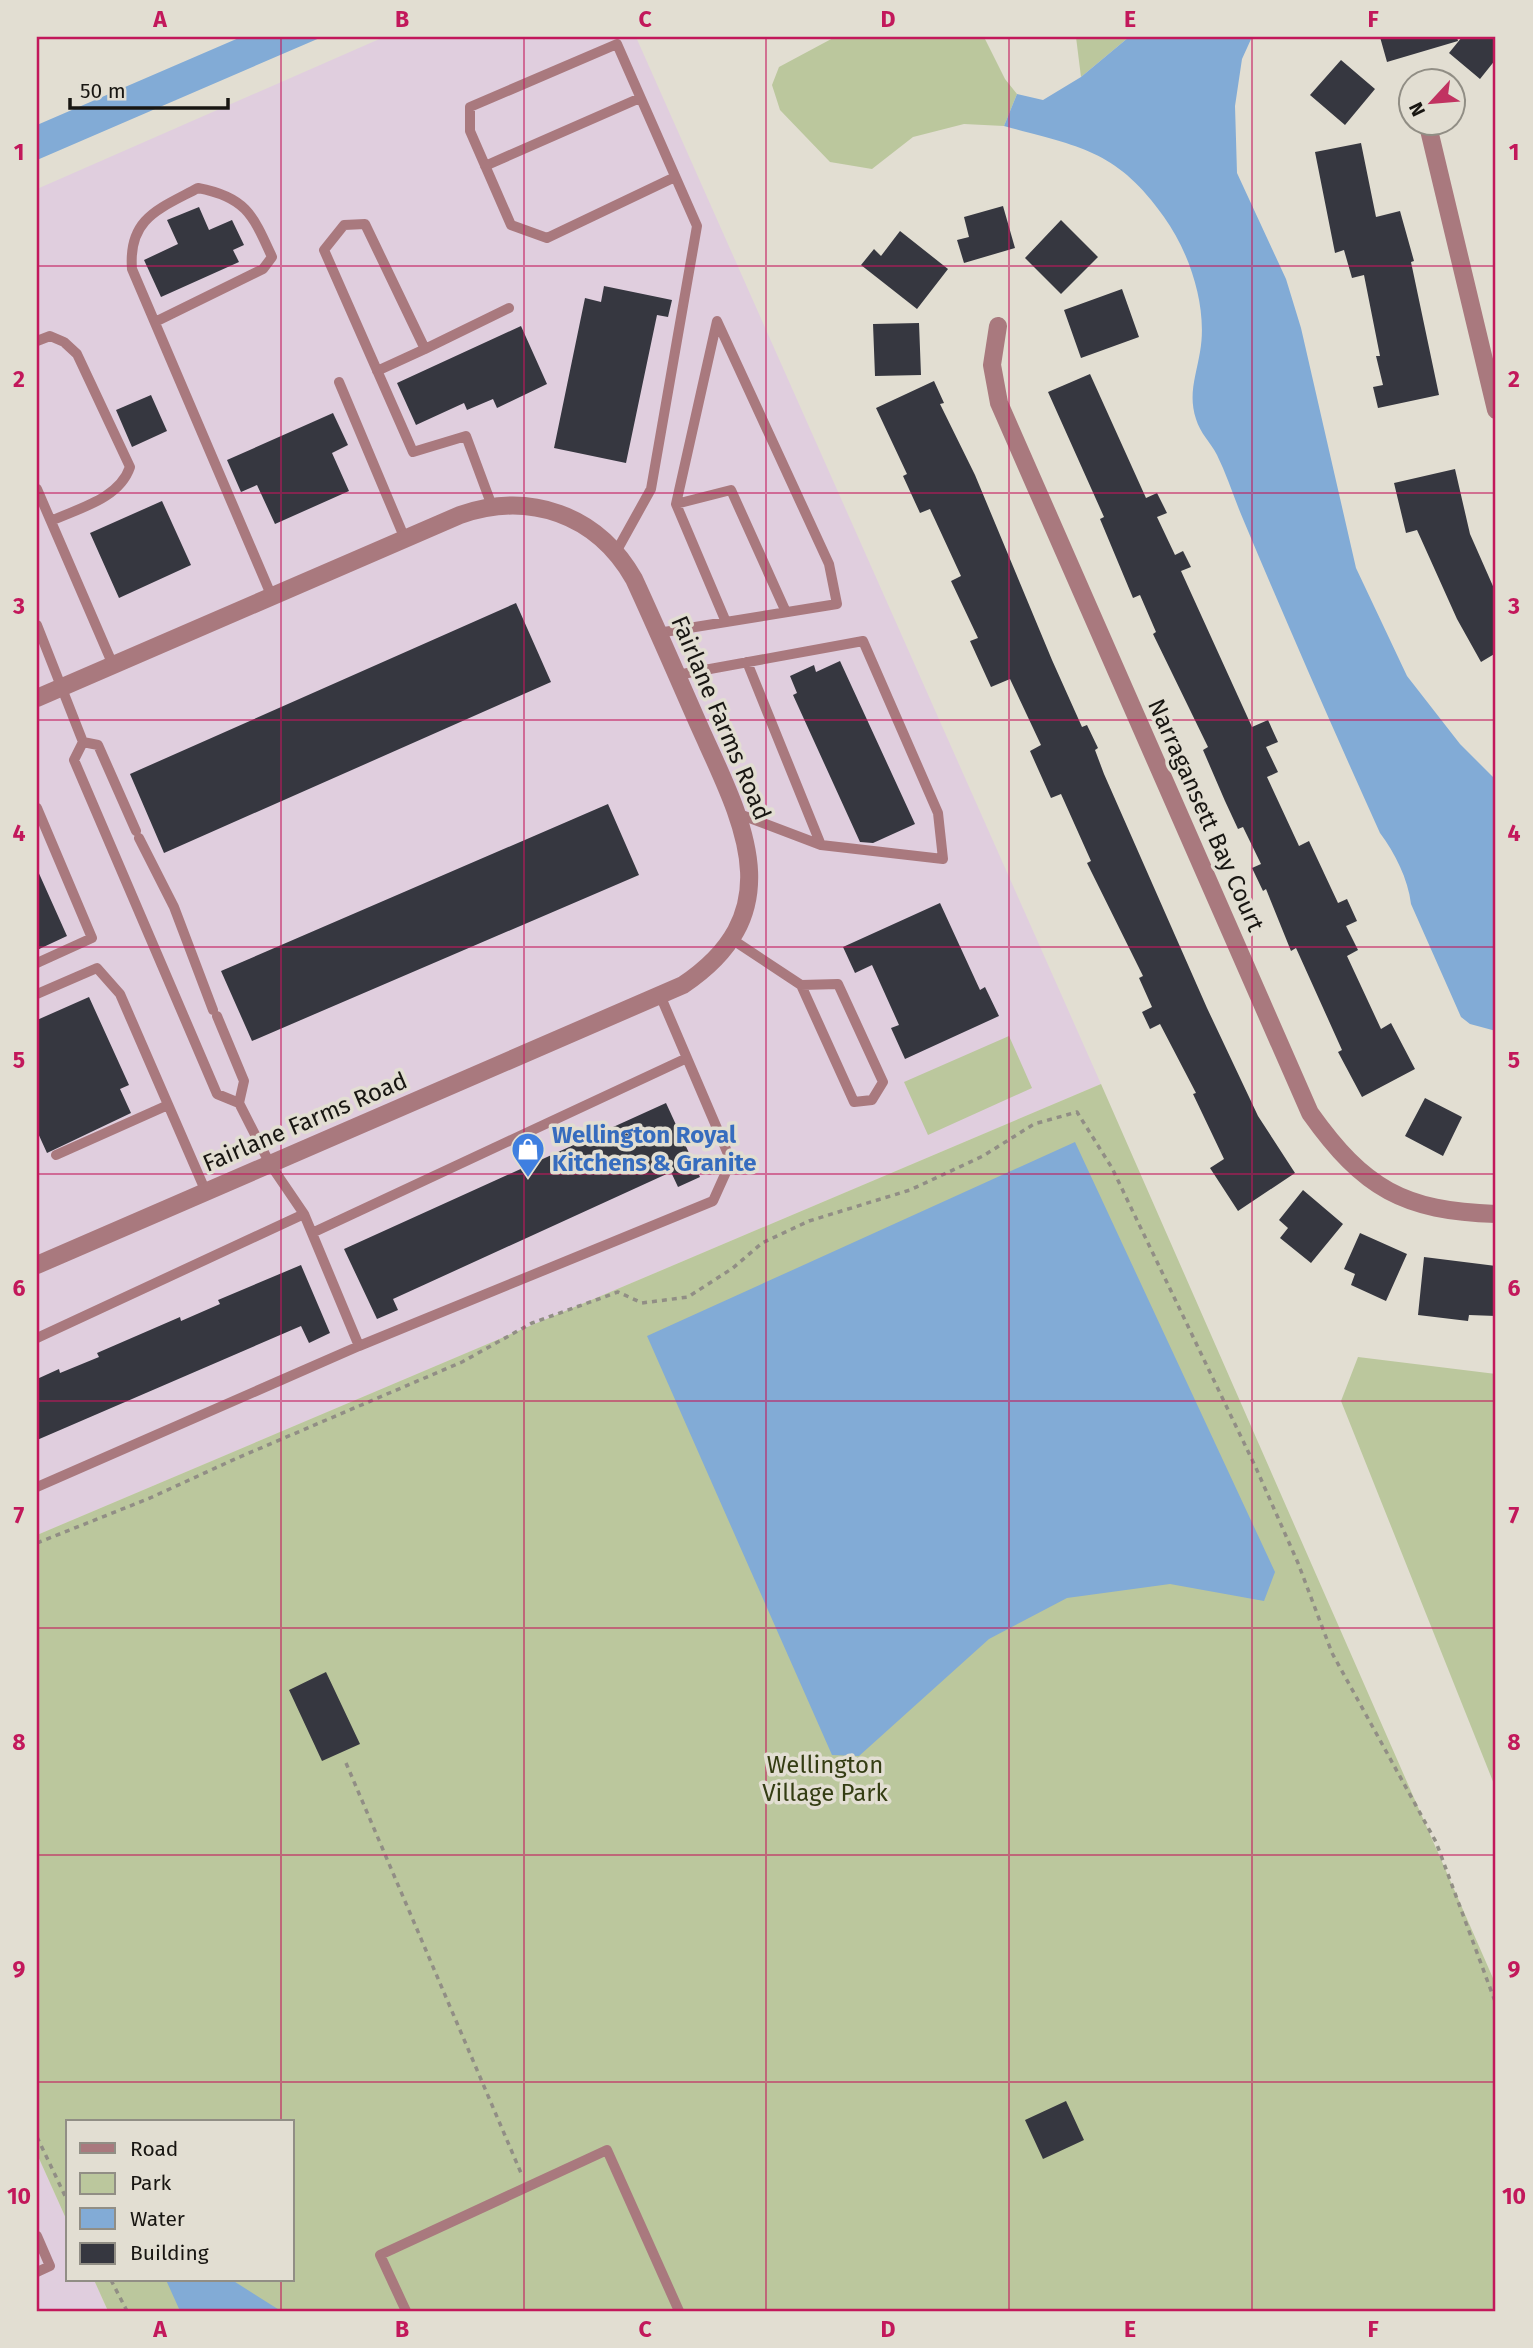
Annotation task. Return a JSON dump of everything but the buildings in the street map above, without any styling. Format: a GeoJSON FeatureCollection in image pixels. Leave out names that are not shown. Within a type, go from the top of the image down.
{"type":"FeatureCollection","features":[{"type":"Feature","properties":{"kind":"street"},"geometry":{"type":"LineString","coordinates":[[1430,136],[1496,410]]}},
{"type":"Feature","properties":{"kind":"street","name":"Narragansett Bay Court"},"geometry":{"type":"LineString","coordinates":[[998,326],[992,365],[999,403],[1310,1113],[1332,1144],[1356,1169],[1380,1187],[1433,1210],[1496,1214]]}},
{"type":"Feature","properties":{"kind":"street","name":"Fairlane Farms Road"},"geometry":{"type":"LineString","coordinates":[[37,698],[404,539],[492,506],[524,505],[565,514],[593,530],[616,552],[634,579],[738,814],[748,844],[750,877],[744,908],[730,938],[699,974],[660,995],[37,1265]]}},
{"type":"Feature","properties":{"kind":"lane"},"geometry":{"type":"LineString","coordinates":[[616,552],[651,489],[697,226],[617,44],[470,107],[470,131],[511,225],[547,238],[675,177]]}},
{"type":"Feature","properties":{"kind":"lane"},"geometry":{"type":"LineString","coordinates":[[485,166],[640,98]]}},
{"type":"Feature","properties":{"kind":"lane"},"geometry":{"type":"LineString","coordinates":[[155,322],[263,269],[272,257],[255,219],[238,200],[198,188],[150,213],[139,228],[131,250],[132,269],[272,597]]}},
{"type":"Feature","properties":{"kind":"lane"},"geometry":{"type":"LineString","coordinates":[[425,348],[365,224],[344,225],[324,250],[413,452],[466,436],[492,506]]}},
{"type":"Feature","properties":{"kind":"lane"},"geometry":{"type":"LineString","coordinates":[[377,371],[509,308]]}},
{"type":"Feature","properties":{"kind":"lane"},"geometry":{"type":"LineString","coordinates":[[658,633],[726,622],[786,612],[837,604],[829,564],[717,321],[676,504],[726,622]]}},
{"type":"Feature","properties":{"kind":"lane"},"geometry":{"type":"LineString","coordinates":[[37,341],[50,336],[64,342],[77,354],[130,467],[125,480],[103,498],[51,521]]}},
{"type":"Feature","properties":{"kind":"lane"},"geometry":{"type":"LineString","coordinates":[[339,382],[404,539]]}},
{"type":"Feature","properties":{"kind":"lane"},"geometry":{"type":"LineString","coordinates":[[37,489],[113,666]]}},
{"type":"Feature","properties":{"kind":"lane"},"geometry":{"type":"LineString","coordinates":[[676,504],[731,490],[786,612]]}},
{"type":"Feature","properties":{"kind":"lane"},"geometry":{"type":"LineString","coordinates":[[37,625],[83,742],[74,760],[145,931],[217,1094],[239,1103]]}},
{"type":"Feature","properties":{"kind":"lane"},"geometry":{"type":"LineString","coordinates":[[677,675],[863,641],[938,813],[943,859],[821,845],[738,814]]}},
{"type":"Feature","properties":{"kind":"lane"},"geometry":{"type":"LineString","coordinates":[[747,662],[821,845]]}},
{"type":"Feature","properties":{"kind":"lane"},"geometry":{"type":"LineString","coordinates":[[83,742],[99,745],[137,835],[174,907],[244,1081],[239,1103],[270,1164],[304,1214],[359,1346]]}},
{"type":"Feature","properties":{"kind":"lane"},"geometry":{"type":"LineString","coordinates":[[37,808],[92,938],[37,962]]}},
{"type":"Feature","properties":{"kind":"lane"},"geometry":{"type":"LineString","coordinates":[[730,938],[801,985],[855,1102],[872,1100],[883,1082],[838,984],[801,985]]}},
{"type":"Feature","properties":{"kind":"lane"},"geometry":{"type":"LineString","coordinates":[[37,994],[97,968],[120,994],[206,1192]]}},
{"type":"Feature","properties":{"kind":"lane"},"geometry":{"type":"LineString","coordinates":[[37,1487],[359,1346],[713,1201],[731,1161],[660,995]]}},
{"type":"Feature","properties":{"kind":"lane"},"geometry":{"type":"LineString","coordinates":[[312,1233],[687,1058]]}},
{"type":"Feature","properties":{"kind":"lane"},"geometry":{"type":"LineString","coordinates":[[56,1155],[168,1105]]}},
{"type":"Feature","properties":{"kind":"lane"},"geometry":{"type":"LineString","coordinates":[[37,1338],[304,1214]]}},
{"type":"Feature","properties":{"kind":"lane"},"geometry":{"type":"LineString","coordinates":[[406,2311],[380,2255],[607,2150],[680,2311]]}},
{"type":"Feature","properties":{"kind":"lane"},"geometry":{"type":"LineString","coordinates":[[37,2236],[50,2266],[37,2273]]}},
{"type":"Feature","properties":{"kind":"path"},"geometry":{"type":"LineString","coordinates":[[37,1543],[150,1498],[462,1362],[532,1323],[618,1292],[642,1303],[688,1297],[733,1269],[762,1242],[808,1221],[911,1190],[983,1156],[1034,1124],[1077,1112],[1112,1168],[1256,1468],[1298,1563],[1332,1653],[1436,1842],[1496,2004]]}},
{"type":"Feature","properties":{"kind":"path"},"geometry":{"type":"LineString","coordinates":[[346,1763],[527,2187]]}},
{"type":"Feature","properties":{"kind":"path"},"geometry":{"type":"LineString","coordinates":[[37,2137],[66,2199]]}},
{"type":"Feature","properties":{"kind":"path"},"geometry":{"type":"LineString","coordinates":[[112,2282],[127,2311]]}},
{"type":"Feature","properties":{"kind":"shaded area"},"geometry":{"type":"Polygon","coordinates":[[[384,37],[636,37],[1101,1084],[37,1535],[37,189],[384,37]]]}},
{"type":"Feature","properties":{"kind":"shaded area"},"geometry":{"type":"Polygon","coordinates":[[[37,2154],[66,2219],[66,2282],[95,2282],[108,2311],[37,2311],[37,2154]]]}},
{"type":"Feature","properties":{"kind":"green space"},"geometry":{"type":"Polygon","coordinates":[[[835,37],[984,37],[1005,79],[1017,94],[1004,126],[964,124],[913,137],[872,169],[830,162],[780,110],[772,85],[779,67],[835,37]]]}},
{"type":"Feature","properties":{"kind":"green space"},"geometry":{"type":"Polygon","coordinates":[[[1076,37],[1129,37],[1081,77],[1076,37]]]}},
{"type":"Feature","properties":{"kind":"green space"},"geometry":{"type":"Polygon","coordinates":[[[1009,1036],[1032,1088],[928,1135],[904,1082],[1009,1036]]]}},
{"type":"Feature","properties":{"kind":"green space","name":"Wellington Village Park"},"geometry":{"type":"Polygon","coordinates":[[[1101,1084],[1496,1985],[1496,2311],[108,2311],[95,2282],[294,2282],[294,2120],[66,2120],[66,2219],[37,2154],[37,1535],[1101,1084]]]}},
{"type":"Feature","properties":{"kind":"green space"},"geometry":{"type":"Polygon","coordinates":[[[1358,1357],[1496,1374],[1496,1789],[1341,1401],[1358,1357]]]}},
{"type":"Feature","properties":{"kind":"water"},"geometry":{"type":"Polygon","coordinates":[[[241,37],[322,37],[37,160],[37,125],[241,37]]]}},
{"type":"Feature","properties":{"kind":"water"},"geometry":{"type":"Polygon","coordinates":[[[1129,37],[1252,37],[1242,59],[1235,106],[1237,173],[1286,279],[1301,328],[1356,568],[1407,676],[1460,744],[1496,780],[1496,1031],[1470,1024],[1461,1017],[1411,904],[1400,867],[1380,833],[1345,755],[1221,463],[1198,424],[1193,394],[1202,335],[1201,317],[1195,282],[1182,247],[1146,194],[1112,164],[1075,146],[1004,126],[1017,94],[1043,100],[1081,77],[1129,37]]]}},
{"type":"Feature","properties":{"kind":"water"},"geometry":{"type":"Polygon","coordinates":[[[1075,1142],[1275,1572],[1264,1601],[1170,1584],[1067,1598],[989,1639],[859,1756],[832,1755],[647,1336],[1075,1142]]]}},
{"type":"Feature","properties":{"kind":"water"},"geometry":{"type":"Polygon","coordinates":[[[167,2282],[235,2282],[281,2311],[180,2311],[167,2282]]]}},
{"type":"Feature","properties":{"kind":"place","name":"Wellington Royal Kitchens & Granite"},"geometry":{"type":"Point","coordinates":[528,1179]}}]}
